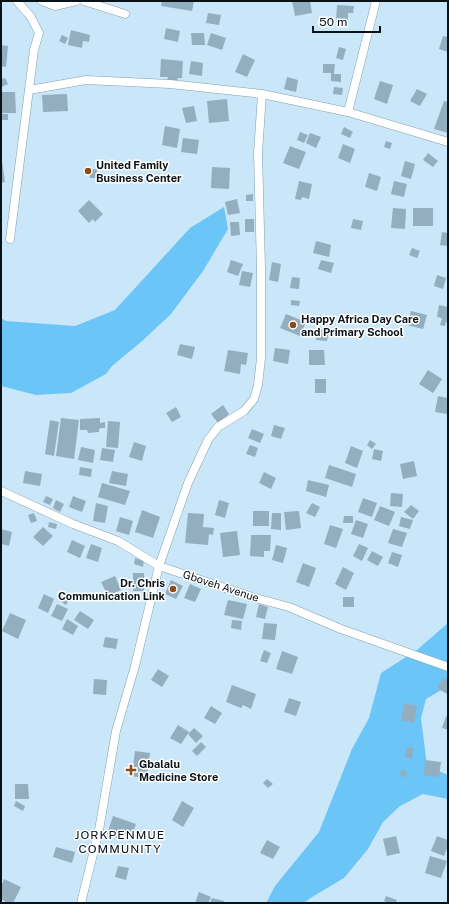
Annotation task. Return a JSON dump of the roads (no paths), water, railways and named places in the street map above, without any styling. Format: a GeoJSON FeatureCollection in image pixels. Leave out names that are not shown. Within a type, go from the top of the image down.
{"type":"FeatureCollection","features":[{"type":"Feature","properties":{"kind":"street"},"geometry":{"type":"LineString","coordinates":[[10,239],[34,50],[39,34],[31,17],[17,1]]}},
{"type":"Feature","properties":{"kind":"street"},"geometry":{"type":"LineString","coordinates":[[42,1],[55,6],[76,1]]}},
{"type":"Feature","properties":{"kind":"street"},"geometry":{"type":"LineString","coordinates":[[84,1],[125,14]]}},
{"type":"Feature","properties":{"kind":"street"},"geometry":{"type":"LineString","coordinates":[[348,112],[376,1]]}},
{"type":"Feature","properties":{"kind":"street"},"geometry":{"type":"LineString","coordinates":[[29,90],[86,80],[170,84],[262,94],[348,112],[448,142]]}},
{"type":"Feature","properties":{"kind":"street"},"geometry":{"type":"LineString","coordinates":[[81,903],[99,830],[116,731],[135,666],[159,566],[188,483],[208,440],[218,427],[244,411],[254,399],[258,385],[262,358],[258,153],[262,94]]}},
{"type":"Feature","properties":{"kind":"street","name":"Gboveh Avenue"},"geometry":{"type":"LineString","coordinates":[[1,491],[73,524],[118,541],[159,566],[252,597],[289,607],[340,629],[448,667]]}},
{"type":"Feature","properties":{"kind":"place","name":"United Family Business Center"},"geometry":{"type":"Point","coordinates":[88,171]}},
{"type":"Feature","properties":{"kind":"place","name":"Happy Africa Day Care and Primary School"},"geometry":{"type":"Point","coordinates":[293,325]}},
{"type":"Feature","properties":{"kind":"place","name":"Dr. Chris Communication Link"},"geometry":{"type":"Point","coordinates":[173,589]}},
{"type":"Feature","properties":{"kind":"place","name":"Gbalalu Medicine Store"},"geometry":{"type":"Point","coordinates":[131,770]}},
{"type":"Feature","properties":{"kind":"district","name":"JORKPENMUE COMMUNITY"},"geometry":{"type":"Point","coordinates":[120,842]}}]}
